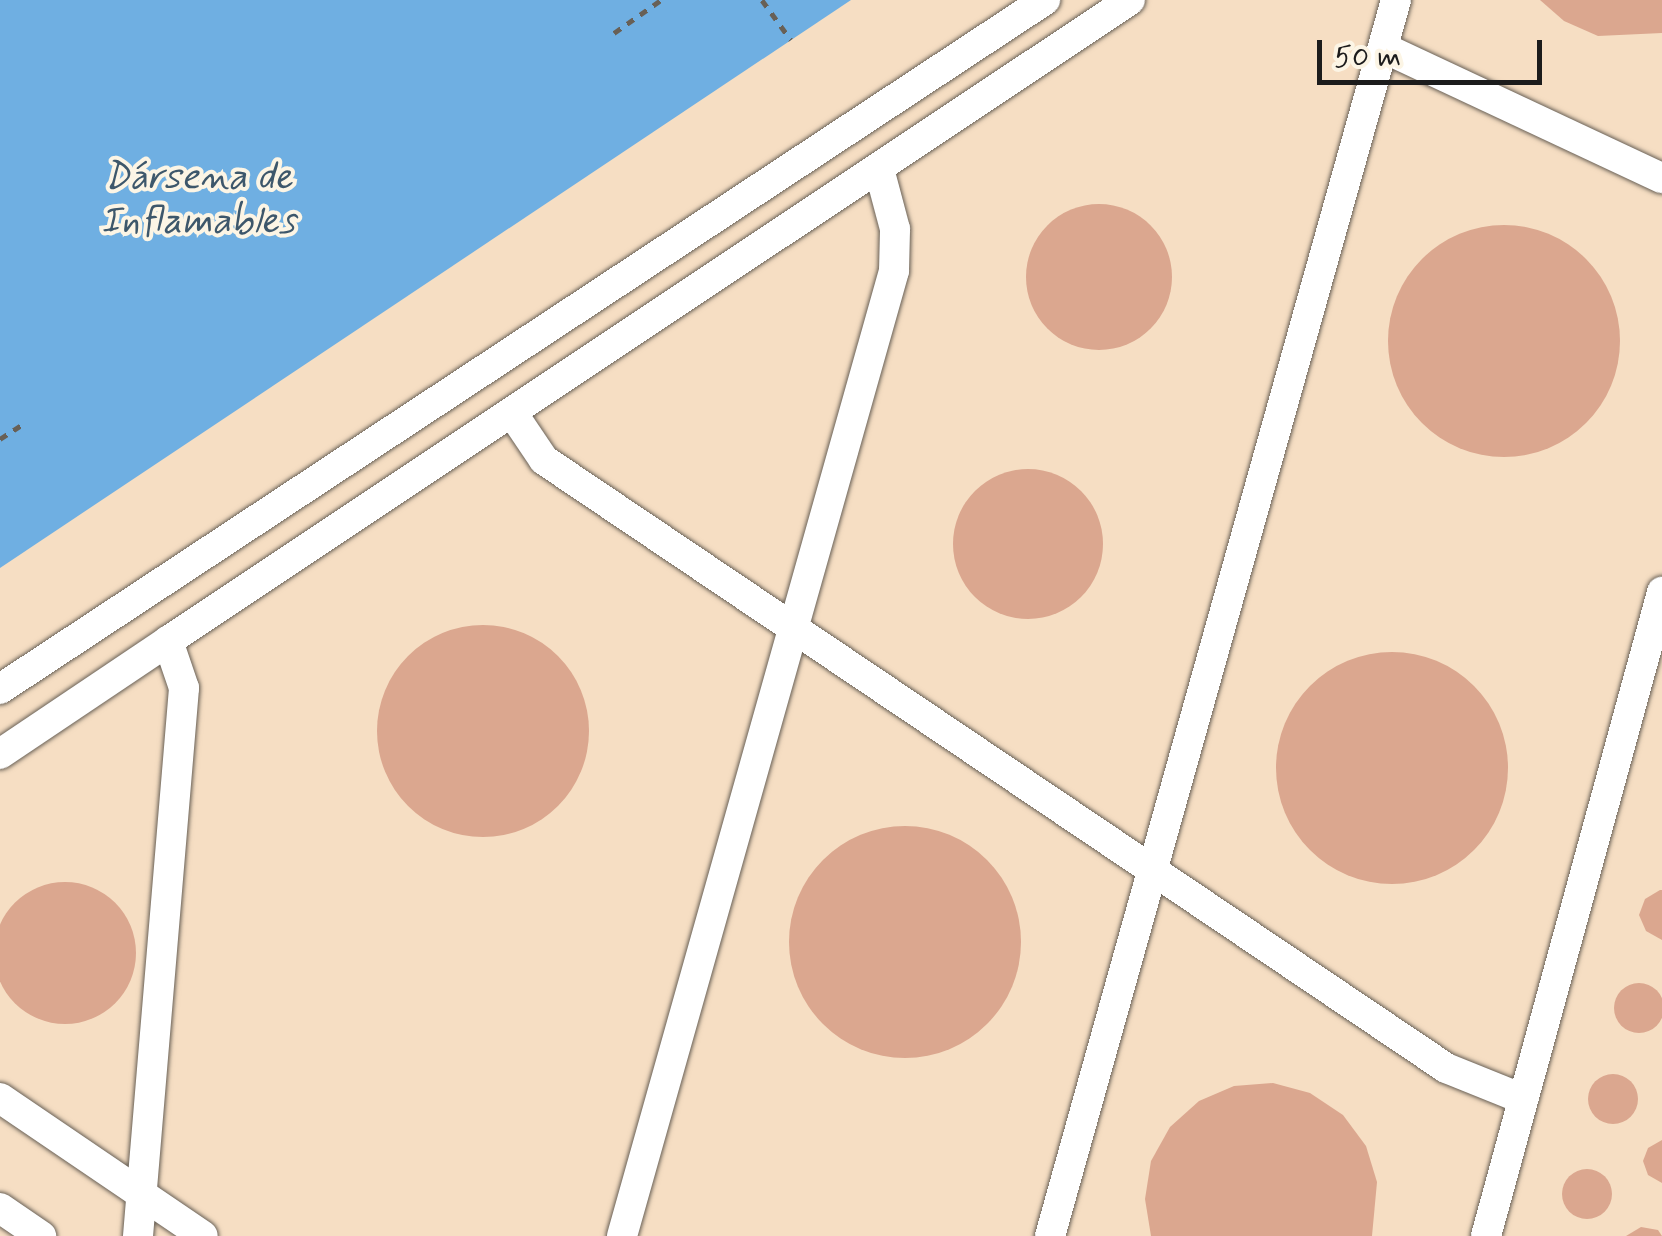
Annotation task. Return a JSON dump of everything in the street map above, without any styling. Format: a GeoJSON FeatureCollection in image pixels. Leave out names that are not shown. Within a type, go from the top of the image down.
{"type":"FeatureCollection","features":[{"type":"Feature","properties":{"kind":"lane"},"geometry":{"type":"LineString","coordinates":[[0,688],[1045,0]]}},
{"type":"Feature","properties":{"kind":"lane"},"geometry":{"type":"LineString","coordinates":[[0,754],[1130,0]]}},
{"type":"Feature","properties":{"kind":"lane"},"geometry":{"type":"LineString","coordinates":[[1050,1236],[1150,864],[1396,0]]}},
{"type":"Feature","properties":{"kind":"lane"},"geometry":{"type":"LineString","coordinates":[[1384,48],[1662,178]]}},
{"type":"Feature","properties":{"kind":"lane"},"geometry":{"type":"LineString","coordinates":[[622,1236],[894,271],[895,229],[879,169]]}},
{"type":"Feature","properties":{"kind":"lane"},"geometry":{"type":"LineString","coordinates":[[513,414],[544,460],[1150,864],[1446,1068],[1523,1099]]}},
{"type":"Feature","properties":{"kind":"lane"},"geometry":{"type":"LineString","coordinates":[[1486,1236],[1662,592]]}},
{"type":"Feature","properties":{"kind":"lane"},"geometry":{"type":"LineString","coordinates":[[138,1236],[184,688],[168,641]]}},
{"type":"Feature","properties":{"kind":"lane"},"geometry":{"type":"LineString","coordinates":[[0,1098],[203,1236]]}},
{"type":"Feature","properties":{"kind":"lane"},"geometry":{"type":"LineString","coordinates":[[0,1208],[41,1236]]}},
{"type":"Feature","properties":{"kind":"path"},"geometry":{"type":"LineString","coordinates":[[614,33],[660,0]]}},
{"type":"Feature","properties":{"kind":"path"},"geometry":{"type":"LineString","coordinates":[[762,0],[790,40]]}},
{"type":"Feature","properties":{"kind":"path"},"geometry":{"type":"LineString","coordinates":[[0,439],[25,423]]}},
{"type":"Feature","properties":{"kind":"water","name":"Dársena de Inflamables"},"geometry":{"type":"Polygon","coordinates":[[[0,0],[851,0],[0,568],[0,0]]]}},
{"type":"Feature","properties":{"kind":"building"},"geometry":{"type":"Polygon","coordinates":[[[1540,0],[1662,0],[1662,33],[1598,36],[1564,21],[1540,0]]]}},
{"type":"Feature","properties":{"kind":"building"},"geometry":{"type":"Polygon","coordinates":[[[1099,204],[1127,209],[1151,225],[1167,249],[1172,277],[1167,305],[1151,329],[1127,345],[1099,350],[1071,345],[1047,329],[1031,305],[1026,277],[1031,249],[1047,225],[1071,209],[1099,204]]]}},
{"type":"Feature","properties":{"kind":"building"},"geometry":{"type":"Polygon","coordinates":[[[1504,225],[1548,234],[1586,259],[1611,297],[1620,341],[1611,385],[1586,423],[1548,448],[1504,457],[1460,448],[1422,423],[1397,385],[1388,341],[1397,297],[1422,259],[1460,234],[1504,225]]]}},
{"type":"Feature","properties":{"kind":"building"},"geometry":{"type":"Polygon","coordinates":[[[1028,469],[1057,475],[1081,491],[1097,515],[1103,544],[1097,573],[1081,597],[1057,613],[1028,619],[999,613],[975,597],[959,573],[953,544],[959,515],[975,491],[999,475],[1028,469]]]}},
{"type":"Feature","properties":{"kind":"building"},"geometry":{"type":"Polygon","coordinates":[[[483,625],[523,633],[558,656],[581,691],[589,731],[581,771],[558,806],[523,829],[483,837],[443,829],[408,806],[385,771],[377,731],[385,691],[408,656],[443,633],[483,625]]]}},
{"type":"Feature","properties":{"kind":"building"},"geometry":{"type":"Polygon","coordinates":[[[1392,652],[1436,661],[1474,686],[1499,724],[1508,768],[1499,812],[1474,850],[1436,875],[1392,884],[1348,875],[1310,850],[1285,812],[1276,768],[1285,724],[1310,686],[1348,661],[1392,652]]]}},
{"type":"Feature","properties":{"kind":"building"},"geometry":{"type":"Polygon","coordinates":[[[905,826],[949,835],[987,860],[1012,898],[1021,942],[1012,986],[987,1024],[949,1049],[905,1058],[861,1049],[823,1024],[798,986],[789,942],[798,898],[823,860],[861,835],[905,826]]]}},
{"type":"Feature","properties":{"kind":"building"},"geometry":{"type":"Polygon","coordinates":[[[65,882],[92,887],[115,903],[131,926],[136,953],[131,980],[115,1003],[92,1019],[65,1024],[38,1019],[15,1003],[-1,980],[-6,953],[-1,926],[15,903],[38,887],[65,882]]]}},
{"type":"Feature","properties":{"kind":"building"},"geometry":{"type":"Polygon","coordinates":[[[1660,890],[1662,940],[1646,931],[1639,915],[1645,899],[1660,890]]]}},
{"type":"Feature","properties":{"kind":"building"},"geometry":{"type":"Polygon","coordinates":[[[1639,983],[1657,990],[1664,1008],[1657,1026],[1639,1033],[1621,1026],[1614,1008],[1621,990],[1639,983]]]}},
{"type":"Feature","properties":{"kind":"building"},"geometry":{"type":"Polygon","coordinates":[[[1613,1074],[1631,1081],[1638,1099],[1631,1117],[1613,1124],[1595,1117],[1588,1099],[1595,1081],[1613,1074]]]}},
{"type":"Feature","properties":{"kind":"building"},"geometry":{"type":"Polygon","coordinates":[[[1273,1083],[1310,1093],[1343,1115],[1366,1146],[1377,1182],[1372,1236],[1151,1236],[1145,1199],[1151,1161],[1170,1127],[1199,1101],[1234,1086],[1273,1083]]]}},
{"type":"Feature","properties":{"kind":"building"},"geometry":{"type":"Polygon","coordinates":[[[1662,1140],[1662,1183],[1648,1175],[1643,1161],[1648,1148],[1662,1140]]]}},
{"type":"Feature","properties":{"kind":"building"},"geometry":{"type":"Polygon","coordinates":[[[1587,1169],[1605,1176],[1612,1194],[1605,1212],[1587,1219],[1569,1212],[1562,1194],[1569,1176],[1587,1169]]]}},
{"type":"Feature","properties":{"kind":"building"},"geometry":{"type":"Polygon","coordinates":[[[1641,1227],[1658,1230],[1662,1236],[1626,1236],[1641,1227]]]}}]}
